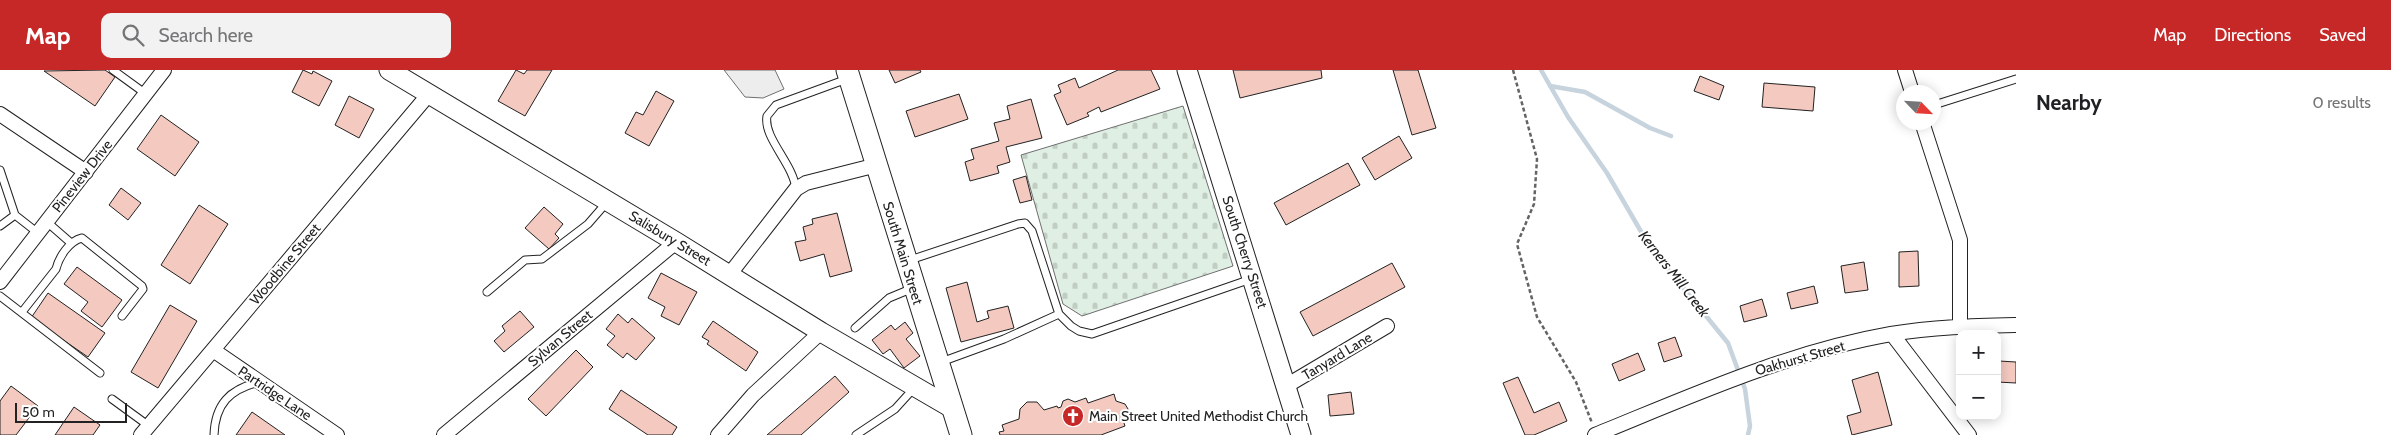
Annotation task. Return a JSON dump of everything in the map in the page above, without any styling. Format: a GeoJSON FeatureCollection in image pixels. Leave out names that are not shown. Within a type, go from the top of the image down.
{"type":"FeatureCollection","features":[{"type":"Feature","properties":{"kind":"main road","name":"Salisbury Street"},"geometry":{"type":"LineString","coordinates":[[389,70],[676,242],[820,332],[950,407]]}},
{"type":"Feature","properties":{"kind":"main road","name":"South Cherry Street"},"geometry":{"type":"LineString","coordinates":[[1188,70],[1301,435]]}},
{"type":"Feature","properties":{"kind":"main road","name":"South Main Street"},"geometry":{"type":"LineString","coordinates":[[848,74],[950,407],[961,435]]}},
{"type":"Feature","properties":{"kind":"street","name":"Pineview Drive"},"geometry":{"type":"LineString","coordinates":[[0,282],[164,70]]}},
{"type":"Feature","properties":{"kind":"street"},"geometry":{"type":"LineString","coordinates":[[1905,70],[1910,85]]}},
{"type":"Feature","properties":{"kind":"street","name":"Woodbine Street"},"geometry":{"type":"LineString","coordinates":[[145,430],[429,94]]}},
{"type":"Feature","properties":{"kind":"street"},"geometry":{"type":"LineString","coordinates":[[0,114],[86,172]]}},
{"type":"Feature","properties":{"kind":"street"},"geometry":{"type":"LineString","coordinates":[[1925,130],[1960,240],[1960,327]]}},
{"type":"Feature","properties":{"kind":"street"},"geometry":{"type":"LineString","coordinates":[[729,275],[796,189],[806,183],[877,165]]}},
{"type":"Feature","properties":{"kind":"street","name":"Sylvan Street"},"geometry":{"type":"LineString","coordinates":[[444,435],[676,242]]}},
{"type":"Feature","properties":{"kind":"street","name":"Oakhurst Street"},"geometry":{"type":"LineString","coordinates":[[1593,429],[1764,367],[1892,334],[1960,327],[2016,325]]}},
{"type":"Feature","properties":{"kind":"street","name":"Tanyard Lane"},"geometry":{"type":"LineString","coordinates":[[1286,386],[1387,326]]}},
{"type":"Feature","properties":{"kind":"street"},"geometry":{"type":"LineString","coordinates":[[718,435],[753,395],[820,332]]}},
{"type":"Feature","properties":{"kind":"street"},"geometry":{"type":"LineString","coordinates":[[1892,334],[1969,435]]}},
{"type":"Feature","properties":{"kind":"street","name":"Partridge Lane"},"geometry":{"type":"LineString","coordinates":[[213,350],[337,435]]}},
{"type":"Feature","properties":{"kind":"lane"},"geometry":{"type":"LineString","coordinates":[[113,70],[146,94]]}},
{"type":"Feature","properties":{"kind":"lane"},"geometry":{"type":"LineString","coordinates":[[796,189],[792,170],[768,130],[767,116],[776,105],[848,74]]}},
{"type":"Feature","properties":{"kind":"lane"},"geometry":{"type":"LineString","coordinates":[[1941,103],[2016,79]]}},
{"type":"Feature","properties":{"kind":"lane"},"geometry":{"type":"LineString","coordinates":[[0,170],[15,215],[43,227],[72,243]]}},
{"type":"Feature","properties":{"kind":"lane"},"geometry":{"type":"LineString","coordinates":[[487,292],[525,260],[542,259],[588,224],[608,201]]}},
{"type":"Feature","properties":{"kind":"lane"},"geometry":{"type":"LineString","coordinates":[[0,226],[15,215]]}},
{"type":"Feature","properties":{"kind":"lane"},"geometry":{"type":"LineString","coordinates":[[906,261],[1025,223],[1032,231],[1059,314],[1079,331],[1092,334],[1253,278]]}},
{"type":"Feature","properties":{"kind":"lane"},"geometry":{"type":"LineString","coordinates":[[22,312],[56,269],[58,262],[72,243],[82,238],[142,286],[143,289],[122,316]]}},
{"type":"Feature","properties":{"kind":"lane"},"geometry":{"type":"LineString","coordinates":[[855,328],[889,298],[914,288]]}},
{"type":"Feature","properties":{"kind":"lane"},"geometry":{"type":"LineString","coordinates":[[0,296],[100,373]]}},
{"type":"Feature","properties":{"kind":"lane"},"geometry":{"type":"LineString","coordinates":[[937,364],[1004,339],[1059,314]]}},
{"type":"Feature","properties":{"kind":"lane"},"geometry":{"type":"LineString","coordinates":[[214,435],[214,426],[221,406],[232,392],[242,386],[259,382]]}},
{"type":"Feature","properties":{"kind":"lane"},"geometry":{"type":"LineString","coordinates":[[856,435],[895,409],[915,387]]}},
{"type":"Feature","properties":{"kind":"lane"},"geometry":{"type":"LineString","coordinates":[[112,399],[145,430]]}},
{"type":"Feature","properties":{"kind":"path"},"geometry":{"type":"LineString","coordinates":[[1513,70],[1537,159],[1534,204],[1517,244],[1538,317],[1576,382],[1593,429]]}},
{"type":"Feature","properties":{"kind":"green space"},"geometry":{"type":"Polygon","coordinates":[[[1183,106],[1233,266],[1082,316],[1063,304],[1021,155],[1183,106]]]}},
{"type":"Feature","properties":{"kind":"shaded area"},"geometry":{"type":"Polygon","coordinates":[[[724,70],[775,70],[784,89],[763,98],[745,97],[724,70]]]}},
{"type":"Feature","properties":{"kind":"building"},"geometry":{"type":"Polygon","coordinates":[[[105,70],[115,77],[95,106],[44,71],[105,70]]]}},
{"type":"Feature","properties":{"kind":"building"},"geometry":{"type":"Polygon","coordinates":[[[303,70],[312,74],[313,71],[332,81],[319,106],[292,92],[303,70]]]}},
{"type":"Feature","properties":{"kind":"building"},"geometry":{"type":"Polygon","coordinates":[[[516,70],[524,74],[527,70],[552,70],[525,116],[498,101],[516,70]]]}},
{"type":"Feature","properties":{"kind":"building"},"geometry":{"type":"Polygon","coordinates":[[[889,70],[920,70],[921,72],[895,83],[889,70]]]}},
{"type":"Feature","properties":{"kind":"building"},"geometry":{"type":"Polygon","coordinates":[[[1118,70],[1151,70],[1160,89],[1101,112],[1099,107],[1087,113],[1089,116],[1067,125],[1054,95],[1061,92],[1058,85],[1075,78],[1079,88],[1118,70]]]}},
{"type":"Feature","properties":{"kind":"building"},"geometry":{"type":"Polygon","coordinates":[[[1233,70],[1321,70],[1322,78],[1240,98],[1233,70]]]}},
{"type":"Feature","properties":{"kind":"building"},"geometry":{"type":"Polygon","coordinates":[[[1393,70],[1418,70],[1436,128],[1412,135],[1393,70]]]}},
{"type":"Feature","properties":{"kind":"building"},"geometry":{"type":"Polygon","coordinates":[[[1700,76],[1724,86],[1719,100],[1694,91],[1700,76]]]}},
{"type":"Feature","properties":{"kind":"building"},"geometry":{"type":"Polygon","coordinates":[[[1764,83],[1815,87],[1813,111],[1762,107],[1764,83]]]}},
{"type":"Feature","properties":{"kind":"building"},"geometry":{"type":"Polygon","coordinates":[[[656,91],[674,101],[649,146],[625,133],[636,112],[643,115],[656,91]]]}},
{"type":"Feature","properties":{"kind":"building"},"geometry":{"type":"Polygon","coordinates":[[[959,94],[968,119],[915,137],[906,111],[959,94]]]}},
{"type":"Feature","properties":{"kind":"building"},"geometry":{"type":"Polygon","coordinates":[[[349,96],[374,109],[359,138],[335,125],[349,96]]]}},
{"type":"Feature","properties":{"kind":"building"},"geometry":{"type":"Polygon","coordinates":[[[1031,99],[1042,138],[1006,147],[1010,162],[997,166],[999,173],[970,181],[965,162],[974,159],[971,149],[999,141],[994,123],[1010,119],[1007,106],[1031,99]]]}},
{"type":"Feature","properties":{"kind":"building"},"geometry":{"type":"Polygon","coordinates":[[[161,115],[199,142],[175,176],[137,149],[161,115]]]}},
{"type":"Feature","properties":{"kind":"building"},"geometry":{"type":"Polygon","coordinates":[[[1399,136],[1412,158],[1375,180],[1362,158],[1399,136]]]}},
{"type":"Feature","properties":{"kind":"building"},"geometry":{"type":"Polygon","coordinates":[[[1348,163],[1360,185],[1286,225],[1274,203],[1348,163]]]}},
{"type":"Feature","properties":{"kind":"building"},"geometry":{"type":"Polygon","coordinates":[[[1026,176],[1032,200],[1020,203],[1013,180],[1026,176]]]}},
{"type":"Feature","properties":{"kind":"building"},"geometry":{"type":"Polygon","coordinates":[[[121,188],[141,203],[128,220],[109,205],[121,188]]]}},
{"type":"Feature","properties":{"kind":"building"},"geometry":{"type":"Polygon","coordinates":[[[199,205],[228,224],[190,284],[161,265],[199,205]]]}},
{"type":"Feature","properties":{"kind":"building"},"geometry":{"type":"Polygon","coordinates":[[[544,207],[563,224],[555,234],[559,238],[549,249],[525,228],[544,207]]]}},
{"type":"Feature","properties":{"kind":"building"},"geometry":{"type":"Polygon","coordinates":[[[837,213],[852,271],[830,277],[824,254],[800,261],[795,242],[806,240],[803,227],[813,224],[812,219],[837,213]]]}},
{"type":"Feature","properties":{"kind":"building"},"geometry":{"type":"Polygon","coordinates":[[[1918,251],[1919,286],[1899,287],[1899,252],[1918,251]]]}},
{"type":"Feature","properties":{"kind":"building"},"geometry":{"type":"Polygon","coordinates":[[[1864,262],[1868,290],[1845,293],[1841,266],[1864,262]]]}},
{"type":"Feature","properties":{"kind":"building"},"geometry":{"type":"Polygon","coordinates":[[[1392,263],[1405,287],[1313,336],[1300,312],[1392,263]]]}},
{"type":"Feature","properties":{"kind":"building"},"geometry":{"type":"Polygon","coordinates":[[[77,267],[122,300],[102,327],[81,311],[88,302],[64,284],[77,267]]]}},
{"type":"Feature","properties":{"kind":"building"},"geometry":{"type":"Polygon","coordinates":[[[661,273],[697,292],[679,325],[661,316],[665,307],[648,298],[661,273]]]}},
{"type":"Feature","properties":{"kind":"building"},"geometry":{"type":"Polygon","coordinates":[[[967,282],[977,322],[989,318],[987,311],[1008,306],[1014,328],[961,342],[946,288],[967,282]]]}},
{"type":"Feature","properties":{"kind":"building"},"geometry":{"type":"Polygon","coordinates":[[[1814,286],[1818,303],[1791,309],[1787,293],[1814,286]]]}},
{"type":"Feature","properties":{"kind":"building"},"geometry":{"type":"Polygon","coordinates":[[[48,293],[105,333],[88,357],[31,318],[48,293]]]}},
{"type":"Feature","properties":{"kind":"building"},"geometry":{"type":"Polygon","coordinates":[[[1762,299],[1767,316],[1744,322],[1740,306],[1762,299]]]}},
{"type":"Feature","properties":{"kind":"building"},"geometry":{"type":"Polygon","coordinates":[[[170,305],[197,321],[158,388],[131,372],[170,305]]]}},
{"type":"Feature","properties":{"kind":"building"},"geometry":{"type":"Polygon","coordinates":[[[520,311],[534,327],[504,352],[494,341],[505,331],[502,326],[520,311]]]}},
{"type":"Feature","properties":{"kind":"building"},"geometry":{"type":"Polygon","coordinates":[[[618,314],[628,323],[632,318],[655,338],[636,360],[627,353],[623,358],[607,345],[615,336],[606,329],[618,314]]]}},
{"type":"Feature","properties":{"kind":"building"},"geometry":{"type":"Polygon","coordinates":[[[713,321],[758,352],[746,371],[707,344],[709,341],[702,337],[713,321]]]}},
{"type":"Feature","properties":{"kind":"building"},"geometry":{"type":"Polygon","coordinates":[[[905,322],[913,333],[906,339],[920,356],[904,368],[890,349],[883,354],[872,340],[891,325],[895,330],[905,322]]]}},
{"type":"Feature","properties":{"kind":"building"},"geometry":{"type":"Polygon","coordinates":[[[1675,337],[1682,356],[1664,362],[1658,343],[1675,337]]]}},
{"type":"Feature","properties":{"kind":"building"},"geometry":{"type":"Polygon","coordinates":[[[576,350],[593,367],[546,416],[528,399],[576,350]]]}},
{"type":"Feature","properties":{"kind":"building"},"geometry":{"type":"Polygon","coordinates":[[[1638,353],[1645,370],[1619,381],[1612,364],[1638,353]]]}},
{"type":"Feature","properties":{"kind":"building"},"geometry":{"type":"Polygon","coordinates":[[[2001,361],[2016,362],[2016,383],[2001,382],[2001,361]]]}},
{"type":"Feature","properties":{"kind":"building"},"geometry":{"type":"Polygon","coordinates":[[[1878,372],[1892,425],[1852,435],[1847,416],[1861,412],[1852,380],[1878,372]]]}},
{"type":"Feature","properties":{"kind":"building"},"geometry":{"type":"Polygon","coordinates":[[[835,376],[849,392],[801,435],[767,435],[835,376]]]}},
{"type":"Feature","properties":{"kind":"building"},"geometry":{"type":"Polygon","coordinates":[[[1518,377],[1534,413],[1559,402],[1567,421],[1534,435],[1525,435],[1503,383],[1518,377]]]}},
{"type":"Feature","properties":{"kind":"building"},"geometry":{"type":"Polygon","coordinates":[[[11,386],[38,406],[16,435],[0,435],[0,401],[11,386]]]}},
{"type":"Feature","properties":{"kind":"building"},"geometry":{"type":"Polygon","coordinates":[[[621,390],[677,427],[672,435],[648,435],[609,409],[621,390]]]}},
{"type":"Feature","properties":{"kind":"building"},"geometry":{"type":"Polygon","coordinates":[[[1351,392],[1354,414],[1330,416],[1328,395],[1351,392]]]}},
{"type":"Feature","properties":{"kind":"building","name":"Main Street United Methodist Church"},"geometry":{"type":"Polygon","coordinates":[[[1114,394],[1116,401],[1125,404],[1128,409],[1127,419],[1124,423],[1125,426],[1101,435],[1000,435],[999,432],[1004,431],[1002,425],[1019,419],[1020,409],[1027,402],[1037,402],[1044,410],[1057,406],[1058,408],[1061,407],[1063,401],[1068,399],[1075,402],[1086,398],[1088,403],[1114,394]]]}},
{"type":"Feature","properties":{"kind":"building"},"geometry":{"type":"Polygon","coordinates":[[[74,407],[100,425],[93,435],[55,435],[74,407]]]}},
{"type":"Feature","properties":{"kind":"building"},"geometry":{"type":"Polygon","coordinates":[[[252,412],[285,435],[236,435],[252,412]]]}},
{"type":"Feature","properties":{"kind":"waterway","name":"Kerners Mill Creek"},"geometry":{"type":"LineString","coordinates":[[1541,70],[1568,117],[1607,173],[1650,247],[1728,343],[1745,389],[1750,426],[1748,435]]}},
{"type":"Feature","properties":{"kind":"waterway"},"geometry":{"type":"LineString","coordinates":[[1550,86],[1585,92],[1650,128],[1671,136]]}},
{"type":"Feature","properties":{"kind":"place","name":"Main Street United Methodist Church"},"geometry":{"type":"Point","coordinates":[1073,416]}}]}
